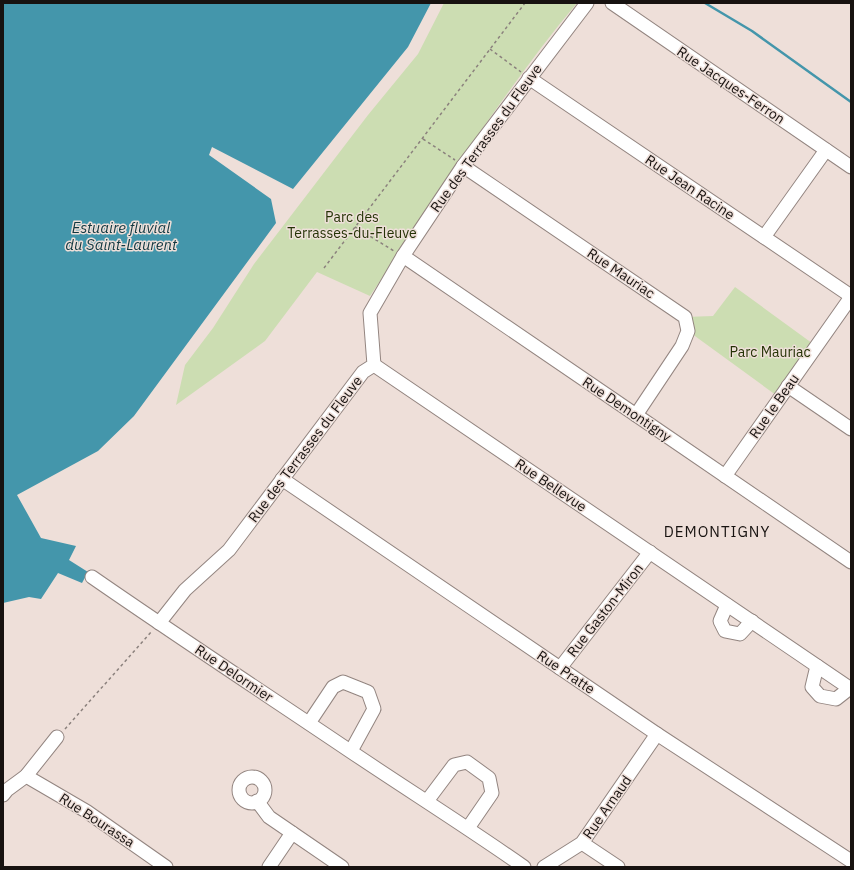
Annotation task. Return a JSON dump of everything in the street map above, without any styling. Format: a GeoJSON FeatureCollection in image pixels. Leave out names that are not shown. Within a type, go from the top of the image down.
{"type":"FeatureCollection","features":[{"type":"Feature","properties":{"kind":"street","name":"Rue des Terrasses du Fleuve"},"geometry":{"type":"LineString","coordinates":[[159,623],[184,590],[229,550],[363,372],[374,365],[370,313],[403,256],[463,166],[586,3]]}},
{"type":"Feature","properties":{"kind":"street","name":"Rue Jacques-Ferron"},"geometry":{"type":"LineString","coordinates":[[612,3],[851,167]]}},
{"type":"Feature","properties":{"kind":"street","name":"Rue Jean Racine"},"geometry":{"type":"LineString","coordinates":[[528,78],[851,296]]}},
{"type":"Feature","properties":{"kind":"street"},"geometry":{"type":"LineString","coordinates":[[764,237],[826,150]]}},
{"type":"Feature","properties":{"kind":"street","name":"Rue Mauriac"},"geometry":{"type":"LineString","coordinates":[[463,166],[686,317],[688,330],[682,346],[636,415]]}},
{"type":"Feature","properties":{"kind":"street","name":"Rue Demontigny"},"geometry":{"type":"LineString","coordinates":[[403,256],[851,562]]}},
{"type":"Feature","properties":{"kind":"street","name":"Rue le Beau"},"geometry":{"type":"LineString","coordinates":[[725,476],[851,296]]}},
{"type":"Feature","properties":{"kind":"street","name":"Rue Bellevue"},"geometry":{"type":"LineString","coordinates":[[374,365],[650,552],[817,666],[850,689],[836,699],[820,696],[812,687],[817,666]]}},
{"type":"Feature","properties":{"kind":"street"},"geometry":{"type":"LineString","coordinates":[[788,386],[851,429]]}},
{"type":"Feature","properties":{"kind":"street","name":"Rue Pratte"},"geometry":{"type":"LineString","coordinates":[[282,479],[658,734],[851,861]]}},
{"type":"Feature","properties":{"kind":"street","name":"Rue Gaston-Miron"},"geometry":{"type":"LineString","coordinates":[[560,668],[650,552]]}},
{"type":"Feature","properties":{"kind":"street","name":"Rue Delormier"},"geometry":{"type":"LineString","coordinates":[[92,577],[524,867]]}},
{"type":"Feature","properties":{"kind":"street"},"geometry":{"type":"LineString","coordinates":[[727,605],[720,620],[725,631],[740,634],[752,622]]}},
{"type":"Feature","properties":{"kind":"street"},"geometry":{"type":"LineString","coordinates":[[309,723],[333,687],[343,682],[368,692],[374,709],[351,751]]}},
{"type":"Feature","properties":{"kind":"street","name":"Rue Arnaud"},"geometry":{"type":"LineString","coordinates":[[544,867],[582,843],[658,734]]}},
{"type":"Feature","properties":{"kind":"street"},"geometry":{"type":"LineString","coordinates":[[3,795],[26,776],[58,737]]}},
{"type":"Feature","properties":{"kind":"street"},"geometry":{"type":"LineString","coordinates":[[427,801],[454,765],[467,762],[489,778],[492,793],[468,828]]}},
{"type":"Feature","properties":{"kind":"street","name":"Rue Bourassa"},"geometry":{"type":"LineString","coordinates":[[26,776],[86,811],[166,867]]}},
{"type":"Feature","properties":{"kind":"street"},"geometry":{"type":"LineString","coordinates":[[257,801],[269,817],[342,867]]}},
{"type":"Feature","properties":{"kind":"street"},"geometry":{"type":"LineString","coordinates":[[269,867],[292,833]]}},
{"type":"Feature","properties":{"kind":"street"},"geometry":{"type":"LineString","coordinates":[[582,843],[618,867]]}},
{"type":"Feature","properties":{"kind":"path"},"geometry":{"type":"LineString","coordinates":[[324,268],[525,3]]}},
{"type":"Feature","properties":{"kind":"path"},"geometry":{"type":"LineString","coordinates":[[490,49],[528,78]]}},
{"type":"Feature","properties":{"kind":"path"},"geometry":{"type":"LineString","coordinates":[[423,139],[463,166]]}},
{"type":"Feature","properties":{"kind":"path"},"geometry":{"type":"LineString","coordinates":[[355,227],[403,256]]}},
{"type":"Feature","properties":{"kind":"path"},"geometry":{"type":"LineString","coordinates":[[58,737],[159,623]]}},
{"type":"Feature","properties":{"kind":"green space","name":"Parc des Terrasses-du-Fleuve"},"geometry":{"type":"Polygon","coordinates":[[[444,3],[577,3],[531,61],[487,122],[370,296],[317,272],[265,341],[176,405],[185,365],[213,328],[254,264],[368,115],[418,54],[444,3]]]}},
{"type":"Feature","properties":{"kind":"green space","name":"Parc Mauriac"},"geometry":{"type":"Polygon","coordinates":[[[735,287],[816,346],[780,398],[688,331],[685,317],[713,316],[735,287]]]}},
{"type":"Feature","properties":{"kind":"water","name":"Estuaire fluvial du Saint-Laurent"},"geometry":{"type":"Polygon","coordinates":[[[3,3],[431,3],[408,47],[293,189],[212,147],[209,155],[271,199],[276,223],[134,416],[98,451],[17,495],[41,538],[76,546],[69,560],[88,572],[82,583],[58,573],[41,599],[29,597],[3,603],[3,3]]]}},
{"type":"Feature","properties":{"kind":"waterway"},"geometry":{"type":"LineString","coordinates":[[705,3],[752,31],[851,102]]}},
{"type":"Feature","properties":{"kind":"district","name":"DEMONTIGNY"},"geometry":{"type":"Point","coordinates":[717,531]}}]}
